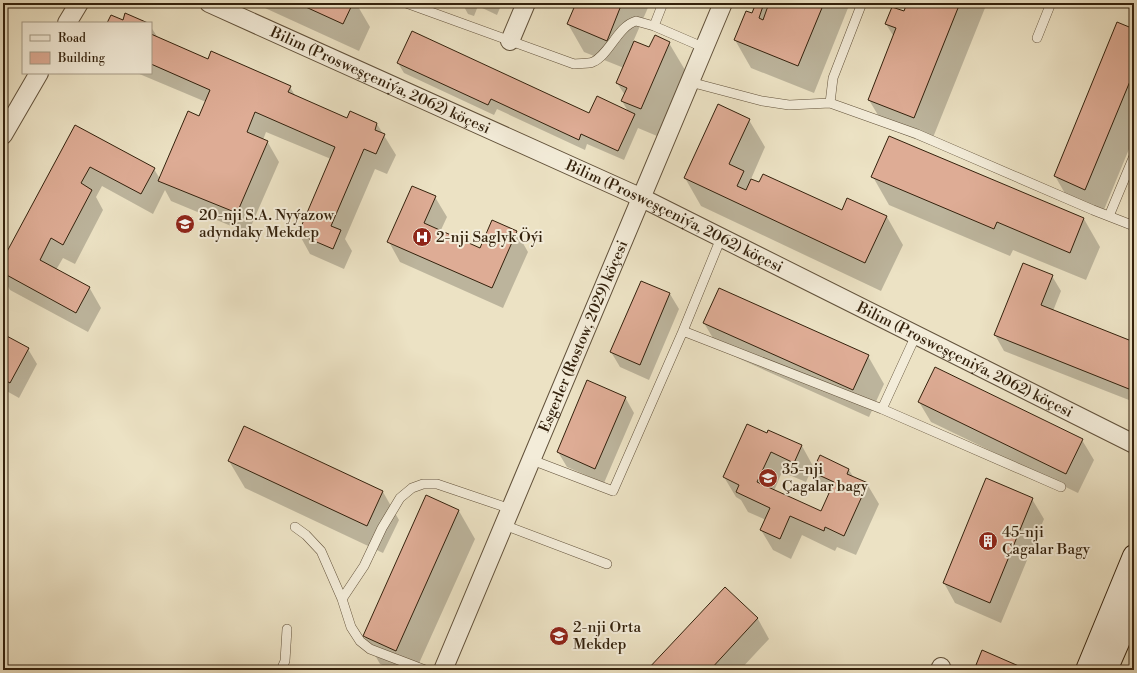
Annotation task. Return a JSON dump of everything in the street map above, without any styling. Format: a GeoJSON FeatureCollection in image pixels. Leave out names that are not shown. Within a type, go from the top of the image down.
{"type":"FeatureCollection","features":[{"type":"Feature","properties":{"kind":"main road"},"geometry":{"type":"LineString","coordinates":[[1087,670],[1134,556]]}},
{"type":"Feature","properties":{"kind":"main road"},"geometry":{"type":"LineString","coordinates":[[1106,670],[1134,606]]}},
{"type":"Feature","properties":{"kind":"street"},"geometry":{"type":"LineString","coordinates":[[68,22],[79,3]]}},
{"type":"Feature","properties":{"kind":"street","name":"Bilim (Prosweşçeniýa, 2062) köçesi"},"geometry":{"type":"LineString","coordinates":[[209,3],[642,198],[1134,444]]}},
{"type":"Feature","properties":{"kind":"street"},"geometry":{"type":"LineString","coordinates":[[510,41],[526,3]]}},
{"type":"Feature","properties":{"kind":"street","name":"Esgerler (Rostow, 2029) köçesi"},"geometry":{"type":"LineString","coordinates":[[443,670],[723,3]]}},
{"type":"Feature","properties":{"kind":"street"},"geometry":{"type":"LineString","coordinates":[[3,135],[38,74]]}},
{"type":"Feature","properties":{"kind":"lane"},"geometry":{"type":"LineString","coordinates":[[406,3],[574,64],[593,62],[602,55],[627,25],[636,21],[642,21],[705,48]]}},
{"type":"Feature","properties":{"kind":"lane"},"geometry":{"type":"LineString","coordinates":[[654,26],[663,3]]}},
{"type":"Feature","properties":{"kind":"lane"},"geometry":{"type":"LineString","coordinates":[[830,102],[834,78],[862,3]]}},
{"type":"Feature","properties":{"kind":"lane"},"geometry":{"type":"LineString","coordinates":[[1037,38],[1051,3]]}},
{"type":"Feature","properties":{"kind":"lane"},"geometry":{"type":"LineString","coordinates":[[690,82],[769,102],[788,105],[830,102],[917,134],[1134,226]]}},
{"type":"Feature","properties":{"kind":"lane"},"geometry":{"type":"LineString","coordinates":[[1109,216],[1133,161]]}},
{"type":"Feature","properties":{"kind":"lane"},"geometry":{"type":"LineString","coordinates":[[532,460],[613,491],[683,331],[721,238]]}},
{"type":"Feature","properties":{"kind":"lane"},"geometry":{"type":"LineString","coordinates":[[683,331],[882,409],[1061,487]]}},
{"type":"Feature","properties":{"kind":"lane"},"geometry":{"type":"LineString","coordinates":[[882,409],[916,335]]}},
{"type":"Feature","properties":{"kind":"lane"},"geometry":{"type":"LineString","coordinates":[[342,599],[364,566],[382,528],[400,498],[412,488],[423,484],[437,484],[607,564]]}},
{"type":"Feature","properties":{"kind":"lane"},"geometry":{"type":"LineString","coordinates":[[295,527],[321,551],[342,599],[351,627],[360,641],[370,649],[425,670]]}},
{"type":"Feature","properties":{"kind":"lane"},"geometry":{"type":"LineString","coordinates":[[281,670],[285,661],[287,629]]}},
{"type":"Feature","properties":{"kind":"building"},"geometry":{"type":"Polygon","coordinates":[[[297,3],[353,3],[343,24],[297,3]]]}},
{"type":"Feature","properties":{"kind":"building"},"geometry":{"type":"Polygon","coordinates":[[[576,3],[622,3],[607,41],[567,24],[576,3]]]}},
{"type":"Feature","properties":{"kind":"building"},"geometry":{"type":"Polygon","coordinates":[[[756,3],[764,3],[759,18],[763,20],[769,3],[824,3],[798,66],[734,40],[746,11],[752,13],[756,3]]]}},
{"type":"Feature","properties":{"kind":"building"},"geometry":{"type":"Polygon","coordinates":[[[907,3],[960,3],[914,118],[868,100],[896,28],[885,24],[892,7],[904,11],[907,3]]]}},
{"type":"Feature","properties":{"kind":"building"},"geometry":{"type":"Polygon","coordinates":[[[125,13],[146,22],[108,22],[111,15],[123,20],[125,13]]]}},
{"type":"Feature","properties":{"kind":"building"},"geometry":{"type":"Polygon","coordinates":[[[1117,22],[1134,29],[1134,74],[1085,190],[1054,176],[1117,22]]]}},
{"type":"Feature","properties":{"kind":"building"},"geometry":{"type":"Polygon","coordinates":[[[412,31],[589,113],[597,96],[635,114],[618,151],[581,134],[579,140],[491,99],[488,105],[397,63],[412,31]]]}},
{"type":"Feature","properties":{"kind":"building"},"geometry":{"type":"Polygon","coordinates":[[[152,34],[208,59],[211,51],[291,86],[288,92],[347,118],[350,111],[377,123],[375,130],[385,134],[376,154],[364,149],[331,226],[341,230],[333,249],[298,234],[335,147],[255,112],[247,132],[268,141],[237,213],[158,181],[188,111],[199,116],[210,90],[152,64],[152,34]]]}},
{"type":"Feature","properties":{"kind":"building"},"geometry":{"type":"Polygon","coordinates":[[[655,35],[670,42],[641,109],[621,101],[627,88],[616,83],[634,41],[649,47],[655,35]]]}},
{"type":"Feature","properties":{"kind":"building"},"geometry":{"type":"Polygon","coordinates":[[[718,104],[750,119],[729,164],[744,171],[737,186],[746,190],[751,179],[759,182],[763,174],[842,210],[847,198],[887,216],[865,263],[684,178],[718,104]]]}},
{"type":"Feature","properties":{"kind":"building"},"geometry":{"type":"Polygon","coordinates":[[[75,125],[155,168],[141,194],[90,167],[81,183],[92,190],[63,245],[51,238],[40,260],[90,287],[76,313],[3,273],[3,259],[75,125]]]}},
{"type":"Feature","properties":{"kind":"building"},"geometry":{"type":"Polygon","coordinates":[[[889,136],[1084,218],[1070,253],[997,222],[994,229],[871,177],[889,136]]]}},
{"type":"Feature","properties":{"kind":"building","name":"2-nji Saglyk Öýi"},"geometry":{"type":"Polygon","coordinates":[[[412,186],[436,196],[424,223],[480,248],[492,220],[517,231],[492,288],[387,242],[412,186]]]}},
{"type":"Feature","properties":{"kind":"building"},"geometry":{"type":"Polygon","coordinates":[[[1023,263],[1053,275],[1041,305],[1134,342],[1134,391],[994,335],[1023,263]]]}},
{"type":"Feature","properties":{"kind":"building"},"geometry":{"type":"Polygon","coordinates":[[[641,281],[670,293],[640,365],[610,352],[641,281]]]}},
{"type":"Feature","properties":{"kind":"building"},"geometry":{"type":"Polygon","coordinates":[[[719,288],[869,355],[853,390],[703,323],[719,288]]]}},
{"type":"Feature","properties":{"kind":"building"},"geometry":{"type":"Polygon","coordinates":[[[3,334],[29,348],[10,383],[3,379],[3,334]]]}},
{"type":"Feature","properties":{"kind":"building"},"geometry":{"type":"Polygon","coordinates":[[[935,367],[1083,439],[1066,474],[918,402],[935,367]]]}},
{"type":"Feature","properties":{"kind":"building"},"geometry":{"type":"Polygon","coordinates":[[[587,380],[626,397],[595,469],[557,452],[587,380]]]}},
{"type":"Feature","properties":{"kind":"building"},"geometry":{"type":"Polygon","coordinates":[[[747,424],[767,433],[768,430],[802,445],[794,463],[771,452],[757,482],[821,511],[834,482],[812,472],[820,455],[849,469],[847,474],[868,483],[844,536],[825,527],[824,531],[790,516],[780,539],[760,530],[770,508],[736,492],[739,485],[723,477],[747,424]]]}},
{"type":"Feature","properties":{"kind":"building"},"geometry":{"type":"Polygon","coordinates":[[[244,426],[383,491],[367,526],[228,461],[244,426]]]}},
{"type":"Feature","properties":{"kind":"building","name":"45-nji Çagalar Bagy"},"geometry":{"type":"Polygon","coordinates":[[[986,478],[1033,498],[990,603],[943,583],[986,478]]]}},
{"type":"Feature","properties":{"kind":"building"},"geometry":{"type":"Polygon","coordinates":[[[426,495],[459,510],[396,651],[363,636],[426,495]]]}},
{"type":"Feature","properties":{"kind":"building"},"geometry":{"type":"Polygon","coordinates":[[[725,587],[758,618],[710,670],[647,670],[725,587]]]}},
{"type":"Feature","properties":{"kind":"building"},"geometry":{"type":"Polygon","coordinates":[[[982,650],[1021,667],[1020,670],[974,670],[982,650]]]}},
{"type":"Feature","properties":{"kind":"place","name":"20-nji S.A. Nyýazow adyndaky Mekdep"},"geometry":{"type":"Point","coordinates":[185,224]}},
{"type":"Feature","properties":{"kind":"place","name":"2-nji Saglyk Öýi"},"geometry":{"type":"Point","coordinates":[422,237]}},
{"type":"Feature","properties":{"kind":"place","name":"35-nji Çagalar bagy"},"geometry":{"type":"Point","coordinates":[768,478]}},
{"type":"Feature","properties":{"kind":"place","name":"45-nji Çagalar Bagy"},"geometry":{"type":"Point","coordinates":[988,541]}},
{"type":"Feature","properties":{"kind":"place","name":"2-nji Orta Mekdep"},"geometry":{"type":"Point","coordinates":[559,636]}}]}
